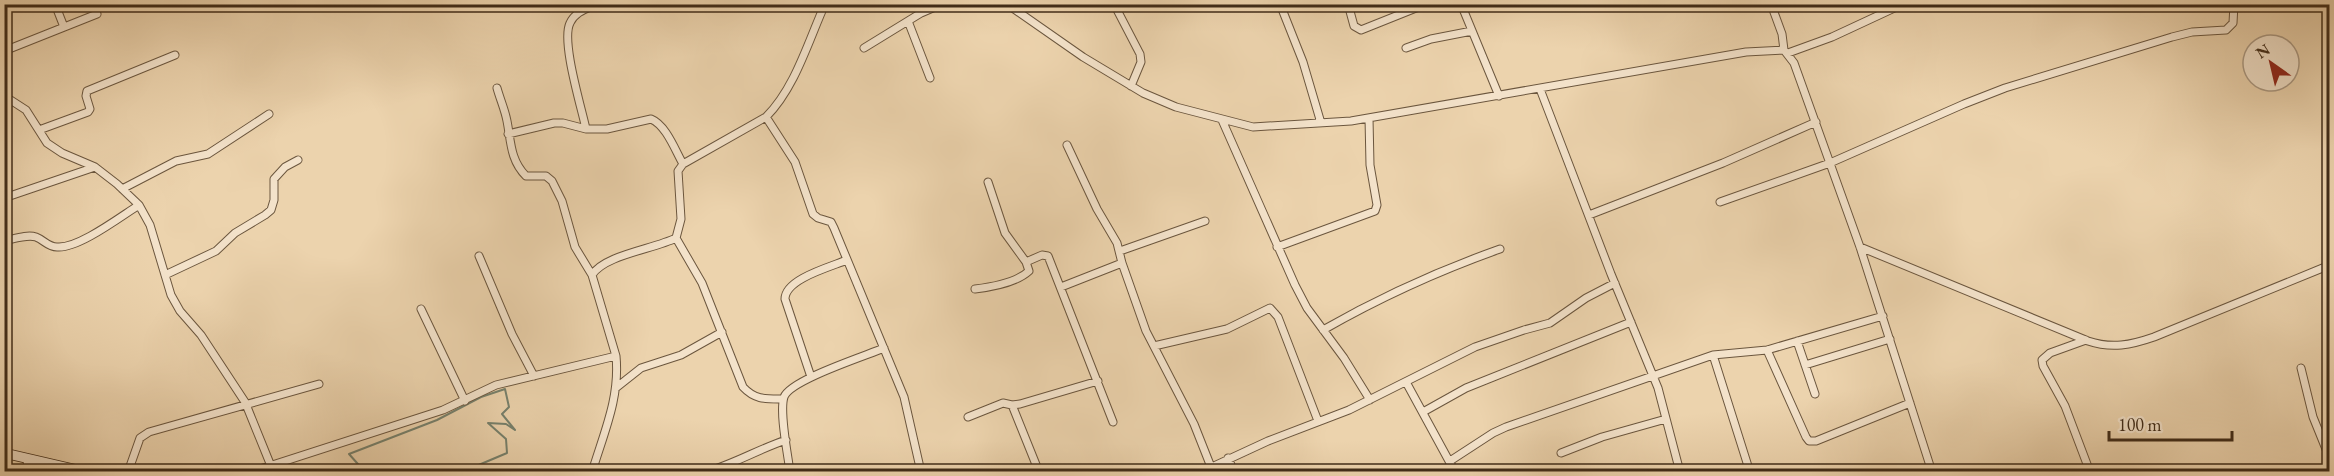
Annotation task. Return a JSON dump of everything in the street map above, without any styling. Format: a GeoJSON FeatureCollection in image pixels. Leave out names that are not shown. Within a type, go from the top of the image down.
{"type":"FeatureCollection","features":[{"type":"Feature","properties":{"kind":"main road"},"geometry":{"type":"LineString","coordinates":[[4,453],[86,471]]}},
{"type":"Feature","properties":{"kind":"street"},"geometry":{"type":"LineString","coordinates":[[55,4],[64,27]]}},
{"type":"Feature","properties":{"kind":"street"},"geometry":{"type":"LineString","coordinates":[[783,399],[760,399],[743,387],[702,283],[676,238],[681,219],[677,178],[678,171],[683,164],[766,117],[776,107],[790,83],[825,4]]}},
{"type":"Feature","properties":{"kind":"street"},"geometry":{"type":"LineString","coordinates":[[864,48],[926,8],[942,4]]}},
{"type":"Feature","properties":{"kind":"street"},"geometry":{"type":"LineString","coordinates":[[1007,4],[1083,57],[1131,86],[1176,107],[1252,127],[1368,118],[1746,52],[1786,52],[1832,37],[1903,4]]}},
{"type":"Feature","properties":{"kind":"street"},"geometry":{"type":"LineString","coordinates":[[1114,4],[1140,54],[1141,62],[1131,86]]}},
{"type":"Feature","properties":{"kind":"street"},"geometry":{"type":"LineString","coordinates":[[1280,4],[1300,53],[1321,123]]}},
{"type":"Feature","properties":{"kind":"street"},"geometry":{"type":"LineString","coordinates":[[1348,4],[1354,26],[1361,30],[1426,4]]}},
{"type":"Feature","properties":{"kind":"street"},"geometry":{"type":"LineString","coordinates":[[1461,4],[1499,96]]}},
{"type":"Feature","properties":{"kind":"street"},"geometry":{"type":"LineString","coordinates":[[1771,4],[1786,52],[1794,63],[1860,247],[1932,471]]}},
{"type":"Feature","properties":{"kind":"street"},"geometry":{"type":"LineString","coordinates":[[1720,202],[1830,163],[1944,112],[2005,88],[2172,37],[2192,32],[2226,30],[2234,23],[2234,4]]}},
{"type":"Feature","properties":{"kind":"street"},"geometry":{"type":"LineString","coordinates":[[586,129],[566,34],[573,18],[596,5]]}},
{"type":"Feature","properties":{"kind":"street"},"geometry":{"type":"LineString","coordinates":[[4,51],[97,14]]}},
{"type":"Feature","properties":{"kind":"street"},"geometry":{"type":"LineString","coordinates":[[908,21],[930,78]]}},
{"type":"Feature","properties":{"kind":"street"},"geometry":{"type":"LineString","coordinates":[[1406,48],[1431,39],[1472,31]]}},
{"type":"Feature","properties":{"kind":"street"},"geometry":{"type":"LineString","coordinates":[[39,130],[88,112],[90,109],[86,93],[89,90],[175,55]]}},
{"type":"Feature","properties":{"kind":"street"},"geometry":{"type":"LineString","coordinates":[[497,88],[508,125],[512,152],[523,174],[530,177],[546,176],[552,181],[562,201],[575,247],[592,275],[616,356],[615,400],[592,471]]}},
{"type":"Feature","properties":{"kind":"street"},"geometry":{"type":"LineString","coordinates":[[1540,89],[1653,376],[1680,471]]}},
{"type":"Feature","properties":{"kind":"street"},"geometry":{"type":"LineString","coordinates":[[4,92],[9,99],[26,110],[47,143],[95,167],[139,206],[150,225],[171,295],[180,311],[201,334],[247,406],[271,466]]}},
{"type":"Feature","properties":{"kind":"street"},"geometry":{"type":"LineString","coordinates":[[122,189],[176,161],[208,154],[269,114]]}},
{"type":"Feature","properties":{"kind":"street"},"geometry":{"type":"LineString","coordinates":[[766,117],[795,162],[813,214],[831,222],[904,397],[921,471]]}},
{"type":"Feature","properties":{"kind":"street"},"geometry":{"type":"LineString","coordinates":[[1278,247],[1375,211],[1377,205],[1370,165],[1368,118]]}},
{"type":"Feature","properties":{"kind":"street"},"geometry":{"type":"LineString","coordinates":[[508,134],[554,123],[586,129],[607,129],[642,120],[657,121],[683,164]]}},
{"type":"Feature","properties":{"kind":"street"},"geometry":{"type":"LineString","coordinates":[[1222,120],[1307,308],[1344,358],[1370,400]]}},
{"type":"Feature","properties":{"kind":"street"},"geometry":{"type":"LineString","coordinates":[[1589,215],[1723,163],[1816,122]]}},
{"type":"Feature","properties":{"kind":"street"},"geometry":{"type":"LineString","coordinates":[[1067,145],[1120,251],[1122,263],[1154,346],[1194,424],[1211,467]]}},
{"type":"Feature","properties":{"kind":"street"},"geometry":{"type":"LineString","coordinates":[[165,275],[216,251],[234,233],[265,216],[271,210],[274,200],[274,179],[285,167],[298,160]]}},
{"type":"Feature","properties":{"kind":"street"},"geometry":{"type":"LineString","coordinates":[[4,198],[95,167]]}},
{"type":"Feature","properties":{"kind":"street"},"geometry":{"type":"LineString","coordinates":[[975,290],[998,286],[1029,271],[1026,262],[1005,233],[987,182]]}},
{"type":"Feature","properties":{"kind":"street"},"geometry":{"type":"LineString","coordinates":[[4,242],[29,236],[37,237],[59,248],[78,242],[139,206]]}},
{"type":"Feature","properties":{"kind":"street"},"geometry":{"type":"LineString","coordinates":[[1120,251],[1205,221]]}},
{"type":"Feature","properties":{"kind":"street"},"geometry":{"type":"LineString","coordinates":[[592,275],[596,269],[608,262],[676,238]]}},
{"type":"Feature","properties":{"kind":"street"},"geometry":{"type":"LineString","coordinates":[[1860,247],[2100,345],[2132,345],[2330,265]]}},
{"type":"Feature","properties":{"kind":"street"},"geometry":{"type":"LineString","coordinates":[[1323,330],[1356,311],[1442,269],[1500,249]]}},
{"type":"Feature","properties":{"kind":"street"},"geometry":{"type":"LineString","coordinates":[[1026,262],[1042,255],[1048,256],[1113,422]]}},
{"type":"Feature","properties":{"kind":"street"},"geometry":{"type":"LineString","coordinates":[[479,256],[512,334],[534,376]]}},
{"type":"Feature","properties":{"kind":"street"},"geometry":{"type":"LineString","coordinates":[[811,377],[785,292],[789,286],[803,278],[847,260]]}},
{"type":"Feature","properties":{"kind":"street"},"geometry":{"type":"LineString","coordinates":[[1061,287],[1122,263]]}},
{"type":"Feature","properties":{"kind":"street"},"geometry":{"type":"LineString","coordinates":[[1201,471],[1370,400],[1494,340],[1550,323],[1586,298],[1615,283]]}},
{"type":"Feature","properties":{"kind":"street"},"geometry":{"type":"LineString","coordinates":[[1154,346],[1227,329],[1270,308],[1278,317],[1318,421]]}},
{"type":"Feature","properties":{"kind":"street"},"geometry":{"type":"LineString","coordinates":[[421,309],[465,401]]}},
{"type":"Feature","properties":{"kind":"street"},"geometry":{"type":"LineString","coordinates":[[1450,461],[1506,427],[1713,355],[1767,350],[1883,316]]}},
{"type":"Feature","properties":{"kind":"street"},"geometry":{"type":"LineString","coordinates":[[1423,412],[1466,388],[1631,322]]}},
{"type":"Feature","properties":{"kind":"street"},"geometry":{"type":"LineString","coordinates":[[617,387],[641,368],[681,355],[722,332]]}},
{"type":"Feature","properties":{"kind":"street"},"geometry":{"type":"LineString","coordinates":[[1805,365],[1890,339]]}},
{"type":"Feature","properties":{"kind":"street"},"geometry":{"type":"LineString","coordinates":[[2086,340],[2050,353],[2042,360],[2065,406],[2090,471]]}},
{"type":"Feature","properties":{"kind":"street"},"geometry":{"type":"LineString","coordinates":[[1797,341],[1815,394]]}},
{"type":"Feature","properties":{"kind":"street"},"geometry":{"type":"LineString","coordinates":[[790,471],[783,399],[787,392],[811,377],[884,348]]}},
{"type":"Feature","properties":{"kind":"street"},"geometry":{"type":"LineString","coordinates":[[1767,350],[1809,441],[1816,441],[1910,403]]}},
{"type":"Feature","properties":{"kind":"street"},"geometry":{"type":"LineString","coordinates":[[1713,355],[1748,466]]}},
{"type":"Feature","properties":{"kind":"street"},"geometry":{"type":"LineString","coordinates":[[251,471],[443,410],[496,385],[616,356]]}},
{"type":"Feature","properties":{"kind":"street"},"geometry":{"type":"LineString","coordinates":[[2301,368],[2313,417],[2330,459]]}},
{"type":"Feature","properties":{"kind":"street"},"geometry":{"type":"LineString","coordinates":[[968,417],[1003,403],[1012,405],[1098,381]]}},
{"type":"Feature","properties":{"kind":"street"},"geometry":{"type":"LineString","coordinates":[[1406,382],[1455,471]]}},
{"type":"Feature","properties":{"kind":"street"},"geometry":{"type":"LineString","coordinates":[[128,471],[136,446],[144,435],[319,384]]}},
{"type":"Feature","properties":{"kind":"street"},"geometry":{"type":"LineString","coordinates":[[1012,405],[1039,471]]}},
{"type":"Feature","properties":{"kind":"street"},"geometry":{"type":"LineString","coordinates":[[1561,453],[1602,437],[1666,419]]}},
{"type":"Feature","properties":{"kind":"street"},"geometry":{"type":"LineString","coordinates":[[706,471],[746,458],[767,447],[786,441]]}},
{"type":"Feature","properties":{"kind":"street"},"geometry":{"type":"LineString","coordinates":[[27,458],[28,471]]}},
{"type":"Feature","properties":{"kind":"street"},"geometry":{"type":"LineString","coordinates":[[1228,458],[1234,471]]}},
{"type":"Feature","properties":{"kind":"waterway"},"geometry":{"type":"LineString","coordinates":[[365,472],[349,454],[437,420],[481,397],[505,389],[509,407],[502,414],[515,430],[506,424],[488,423],[506,439],[507,453],[462,472]]}}]}
